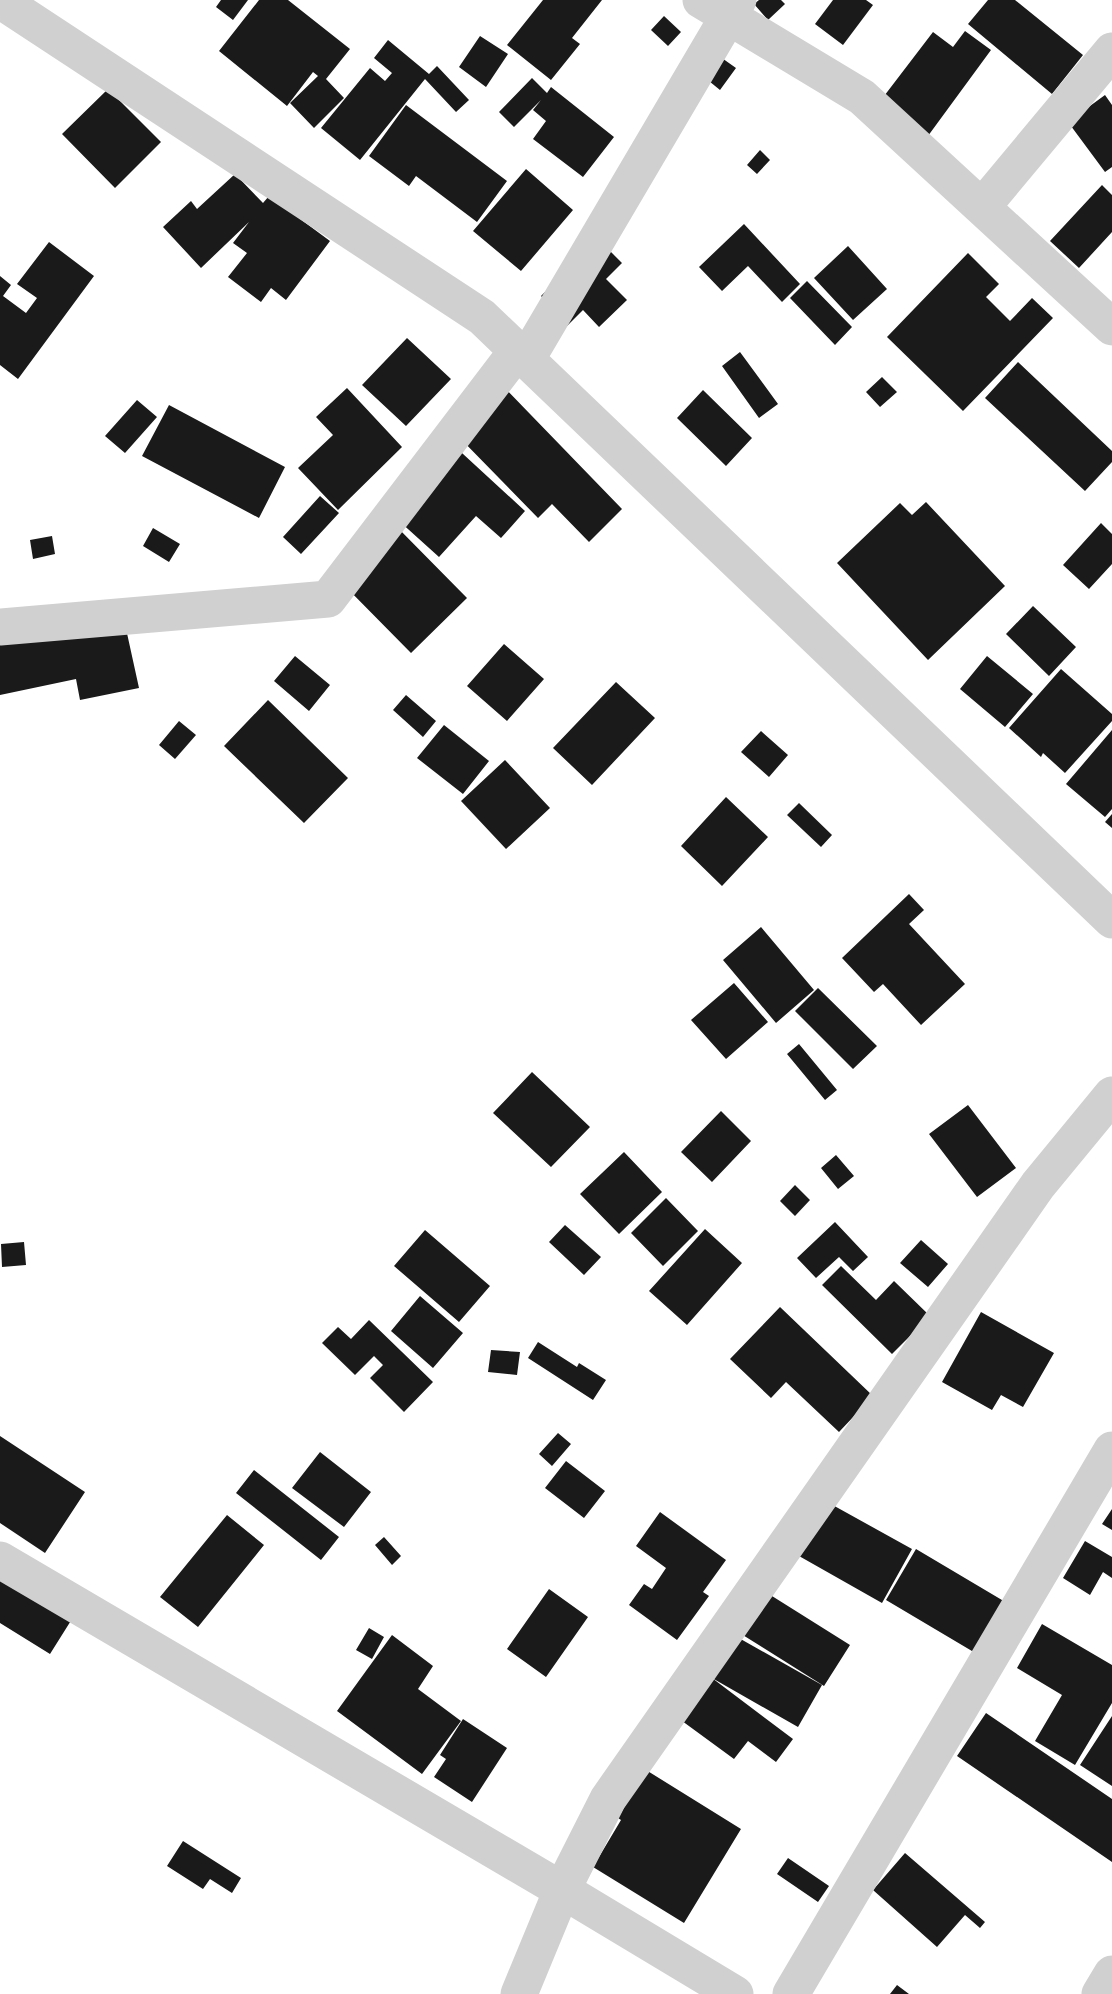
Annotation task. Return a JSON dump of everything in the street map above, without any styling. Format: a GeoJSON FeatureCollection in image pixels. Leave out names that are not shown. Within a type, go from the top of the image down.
{"type":"FeatureCollection","features":[{"type":"Feature","properties":{"kind":"street"},"geometry":{"type":"LineString","coordinates":[[0,0],[482,317],[1112,920]]}},
{"type":"Feature","properties":{"kind":"street"},"geometry":{"type":"LineString","coordinates":[[0,626],[328,599],[522,356],[722,5],[862,97],[1112,327]]}},
{"type":"Feature","properties":{"kind":"street"},"geometry":{"type":"LineString","coordinates":[[982,207],[1112,51]]}},
{"type":"Feature","properties":{"kind":"street"},"geometry":{"type":"LineString","coordinates":[[519,1994],[562,1890],[608,1799],[1038,1185],[1112,1095]]}},
{"type":"Feature","properties":{"kind":"street"},"geometry":{"type":"LineString","coordinates":[[791,1994],[1112,1450]]}},
{"type":"Feature","properties":{"kind":"street"},"geometry":{"type":"LineString","coordinates":[[0,1560],[735,1994]]}},
{"type":"Feature","properties":{"kind":"street"},"geometry":{"type":"LineString","coordinates":[[1100,1994],[1112,1974]]}},
{"type":"Feature","properties":{"kind":"building"},"geometry":{"type":"Polygon","coordinates":[[[221,0],[248,0],[233,20],[216,7],[221,0]]]}},
{"type":"Feature","properties":{"kind":"building"},"geometry":{"type":"Polygon","coordinates":[[[259,0],[288,0],[350,49],[326,79],[344,98],[314,128],[290,103],[318,76],[313,72],[287,106],[219,51],[259,0]]]}},
{"type":"Feature","properties":{"kind":"building"},"geometry":{"type":"Polygon","coordinates":[[[543,0],[602,0],[572,38],[580,44],[551,80],[507,45],[543,0]]]}},
{"type":"Feature","properties":{"kind":"building"},"geometry":{"type":"Polygon","coordinates":[[[759,0],[781,0],[785,4],[768,20],[754,4],[759,0]]]}},
{"type":"Feature","properties":{"kind":"building"},"geometry":{"type":"Polygon","coordinates":[[[833,0],[866,0],[873,5],[843,45],[815,24],[833,0]]]}},
{"type":"Feature","properties":{"kind":"building"},"geometry":{"type":"Polygon","coordinates":[[[988,0],[1015,0],[1083,55],[1052,94],[968,24],[988,0]]]}},
{"type":"Feature","properties":{"kind":"building"},"geometry":{"type":"Polygon","coordinates":[[[664,16],[681,32],[668,46],[651,30],[664,16]]]}},
{"type":"Feature","properties":{"kind":"building"},"geometry":{"type":"Polygon","coordinates":[[[965,31],[991,50],[925,140],[878,104],[933,32],[953,47],[965,31]]]}},
{"type":"Feature","properties":{"kind":"building"},"geometry":{"type":"Polygon","coordinates":[[[480,36],[508,54],[486,87],[459,67],[480,36]]]}},
{"type":"Feature","properties":{"kind":"building"},"geometry":{"type":"Polygon","coordinates":[[[388,40],[429,74],[437,66],[469,100],[456,112],[425,79],[360,160],[321,128],[370,68],[385,81],[392,73],[374,58],[388,40]]]}},
{"type":"Feature","properties":{"kind":"building"},"geometry":{"type":"Polygon","coordinates":[[[719,56],[736,68],[720,90],[704,77],[719,56]]]}},
{"type":"Feature","properties":{"kind":"building"},"geometry":{"type":"Polygon","coordinates":[[[532,78],[547,93],[551,87],[614,137],[583,177],[533,139],[546,121],[533,110],[541,100],[514,127],[499,112],[532,78]]]}},
{"type":"Feature","properties":{"kind":"building"},"geometry":{"type":"Polygon","coordinates":[[[108,89],[161,142],[115,188],[62,134],[108,89]]]}},
{"type":"Feature","properties":{"kind":"building"},"geometry":{"type":"Polygon","coordinates":[[[1105,95],[1112,105],[1112,167],[1105,172],[1068,122],[1105,95]]]}},
{"type":"Feature","properties":{"kind":"building"},"geometry":{"type":"Polygon","coordinates":[[[406,105],[507,181],[477,222],[416,176],[409,186],[369,156],[406,105]]]}},
{"type":"Feature","properties":{"kind":"building"},"geometry":{"type":"Polygon","coordinates":[[[760,150],[770,160],[757,174],[747,165],[760,150]]]}},
{"type":"Feature","properties":{"kind":"building"},"geometry":{"type":"Polygon","coordinates":[[[526,169],[573,210],[521,271],[473,231],[526,169]]]}},
{"type":"Feature","properties":{"kind":"building"},"geometry":{"type":"Polygon","coordinates":[[[235,174],[263,203],[269,196],[330,241],[286,300],[271,288],[261,302],[228,277],[247,253],[233,243],[249,222],[201,268],[163,227],[191,201],[197,209],[235,174]]]}},
{"type":"Feature","properties":{"kind":"building"},"geometry":{"type":"Polygon","coordinates":[[[1102,185],[1112,195],[1112,232],[1079,268],[1050,241],[1102,185]]]}},
{"type":"Feature","properties":{"kind":"building"},"geometry":{"type":"Polygon","coordinates":[[[744,224],[800,284],[782,302],[748,266],[722,291],[699,267],[744,224]]]}},
{"type":"Feature","properties":{"kind":"building"},"geometry":{"type":"Polygon","coordinates":[[[598,239],[622,263],[606,279],[627,300],[599,327],[583,310],[563,330],[556,311],[541,296],[598,239]]]}},
{"type":"Feature","properties":{"kind":"building"},"geometry":{"type":"Polygon","coordinates":[[[49,242],[94,276],[18,379],[0,365],[0,276],[11,285],[3,296],[26,313],[37,298],[17,284],[49,242]]]}},
{"type":"Feature","properties":{"kind":"building"},"geometry":{"type":"Polygon","coordinates":[[[848,246],[887,289],[853,320],[814,278],[848,246]]]}},
{"type":"Feature","properties":{"kind":"building"},"geometry":{"type":"Polygon","coordinates":[[[968,253],[999,284],[986,297],[1010,321],[1032,298],[1053,318],[963,411],[887,337],[968,253]]]}},
{"type":"Feature","properties":{"kind":"building"},"geometry":{"type":"Polygon","coordinates":[[[807,281],[852,327],[835,345],[790,298],[807,281]]]}},
{"type":"Feature","properties":{"kind":"building"},"geometry":{"type":"Polygon","coordinates":[[[407,338],[451,379],[406,426],[362,385],[407,338]]]}},
{"type":"Feature","properties":{"kind":"building"},"geometry":{"type":"Polygon","coordinates":[[[740,352],[778,404],[759,418],[722,366],[740,352]]]}},
{"type":"Feature","properties":{"kind":"building"},"geometry":{"type":"Polygon","coordinates":[[[1018,362],[1112,451],[1112,462],[1085,491],[985,398],[1018,362]]]}},
{"type":"Feature","properties":{"kind":"building"},"geometry":{"type":"Polygon","coordinates":[[[882,377],[897,392],[880,407],[866,392],[882,377]]]}},
{"type":"Feature","properties":{"kind":"building"},"geometry":{"type":"Polygon","coordinates":[[[502,385],[622,509],[589,542],[552,504],[538,518],[454,432],[502,385]]]}},
{"type":"Feature","properties":{"kind":"building"},"geometry":{"type":"Polygon","coordinates":[[[347,388],[402,447],[338,510],[298,468],[333,435],[316,417],[347,388]]]}},
{"type":"Feature","properties":{"kind":"building"},"geometry":{"type":"Polygon","coordinates":[[[703,390],[752,438],[726,466],[677,418],[703,390]]]}},
{"type":"Feature","properties":{"kind":"building"},"geometry":{"type":"Polygon","coordinates":[[[137,400],[157,417],[125,453],[105,436],[137,400]]]}},
{"type":"Feature","properties":{"kind":"building"},"geometry":{"type":"Polygon","coordinates":[[[169,405],[285,467],[259,518],[142,456],[169,405]]]}},
{"type":"Feature","properties":{"kind":"building"},"geometry":{"type":"Polygon","coordinates":[[[450,442],[525,511],[501,538],[476,516],[439,557],[388,511],[450,442]]]}},
{"type":"Feature","properties":{"kind":"building"},"geometry":{"type":"Polygon","coordinates":[[[320,496],[339,513],[301,554],[283,537],[320,496]]]}},
{"type":"Feature","properties":{"kind":"building"},"geometry":{"type":"Polygon","coordinates":[[[926,502],[1005,586],[928,660],[837,563],[900,503],[912,515],[926,502]]]}},
{"type":"Feature","properties":{"kind":"building"},"geometry":{"type":"Polygon","coordinates":[[[1101,523],[1112,534],[1112,564],[1089,589],[1063,565],[1101,523]]]}},
{"type":"Feature","properties":{"kind":"building"},"geometry":{"type":"Polygon","coordinates":[[[395,525],[467,598],[411,653],[339,580],[395,525]]]}},
{"type":"Feature","properties":{"kind":"building"},"geometry":{"type":"Polygon","coordinates":[[[153,528],[180,544],[169,562],[143,546],[153,528]]]}},
{"type":"Feature","properties":{"kind":"building"},"geometry":{"type":"Polygon","coordinates":[[[52,536],[55,554],[33,559],[30,540],[52,536]]]}},
{"type":"Feature","properties":{"kind":"building"},"geometry":{"type":"Polygon","coordinates":[[[1033,606],[1076,647],[1049,676],[1006,634],[1033,606]]]}},
{"type":"Feature","properties":{"kind":"building"},"geometry":{"type":"Polygon","coordinates":[[[123,615],[139,688],[80,700],[76,679],[0,695],[0,641],[123,615]]]}},
{"type":"Feature","properties":{"kind":"building"},"geometry":{"type":"Polygon","coordinates":[[[504,644],[544,679],[507,721],[467,686],[504,644]]]}},
{"type":"Feature","properties":{"kind":"building"},"geometry":{"type":"Polygon","coordinates":[[[295,656],[330,685],[309,711],[274,681],[295,656]]]}},
{"type":"Feature","properties":{"kind":"building"},"geometry":{"type":"Polygon","coordinates":[[[987,656],[1033,694],[1005,727],[960,689],[987,656]]]}},
{"type":"Feature","properties":{"kind":"building"},"geometry":{"type":"Polygon","coordinates":[[[1061,669],[1112,714],[1112,721],[1065,773],[1043,753],[1041,757],[1009,728],[1061,669]]]}},
{"type":"Feature","properties":{"kind":"building"},"geometry":{"type":"Polygon","coordinates":[[[616,682],[655,718],[592,785],[553,748],[616,682]]]}},
{"type":"Feature","properties":{"kind":"building"},"geometry":{"type":"Polygon","coordinates":[[[406,695],[436,721],[423,737],[393,710],[406,695]]]}},
{"type":"Feature","properties":{"kind":"building"},"geometry":{"type":"Polygon","coordinates":[[[268,700],[348,778],[304,823],[224,746],[268,700]]]}},
{"type":"Feature","properties":{"kind":"building"},"geometry":{"type":"Polygon","coordinates":[[[179,721],[196,735],[175,759],[159,745],[179,721]]]}},
{"type":"Feature","properties":{"kind":"building"},"geometry":{"type":"Polygon","coordinates":[[[444,725],[489,761],[463,794],[417,758],[444,725]]]}},
{"type":"Feature","properties":{"kind":"building"},"geometry":{"type":"Polygon","coordinates":[[[1112,730],[1112,809],[1105,817],[1066,784],[1112,730]]]}},
{"type":"Feature","properties":{"kind":"building"},"geometry":{"type":"Polygon","coordinates":[[[761,731],[788,755],[769,777],[741,752],[761,731]]]}},
{"type":"Feature","properties":{"kind":"building"},"geometry":{"type":"Polygon","coordinates":[[[505,760],[550,808],[506,849],[461,801],[505,760]]]}},
{"type":"Feature","properties":{"kind":"building"},"geometry":{"type":"Polygon","coordinates":[[[726,797],[768,837],[722,886],[681,846],[726,797]]]}},
{"type":"Feature","properties":{"kind":"building"},"geometry":{"type":"Polygon","coordinates":[[[799,803],[832,835],[821,847],[787,815],[799,803]]]}},
{"type":"Feature","properties":{"kind":"building"},"geometry":{"type":"Polygon","coordinates":[[[1112,814],[1112,828],[1105,822],[1112,814]]]}},
{"type":"Feature","properties":{"kind":"building"},"geometry":{"type":"Polygon","coordinates":[[[909,894],[924,910],[909,924],[965,984],[921,1025],[883,984],[874,992],[842,958],[909,894]]]}},
{"type":"Feature","properties":{"kind":"building"},"geometry":{"type":"Polygon","coordinates":[[[761,927],[814,990],[776,1023],[723,960],[761,927]]]}},
{"type":"Feature","properties":{"kind":"building"},"geometry":{"type":"Polygon","coordinates":[[[734,983],[768,1022],[726,1059],[691,1020],[734,983]]]}},
{"type":"Feature","properties":{"kind":"building"},"geometry":{"type":"Polygon","coordinates":[[[818,988],[877,1046],[853,1069],[795,1011],[818,988]]]}},
{"type":"Feature","properties":{"kind":"building"},"geometry":{"type":"Polygon","coordinates":[[[799,1044],[837,1090],[825,1100],[787,1054],[799,1044]]]}},
{"type":"Feature","properties":{"kind":"building"},"geometry":{"type":"Polygon","coordinates":[[[532,1072],[590,1127],[551,1167],[493,1113],[532,1072]]]}},
{"type":"Feature","properties":{"kind":"building"},"geometry":{"type":"Polygon","coordinates":[[[968,1105],[1016,1168],[977,1197],[929,1134],[968,1105]]]}},
{"type":"Feature","properties":{"kind":"building"},"geometry":{"type":"Polygon","coordinates":[[[721,1111],[751,1141],[712,1182],[681,1152],[721,1111]]]}},
{"type":"Feature","properties":{"kind":"building"},"geometry":{"type":"Polygon","coordinates":[[[624,1152],[662,1192],[619,1234],[580,1194],[624,1152]]]}},
{"type":"Feature","properties":{"kind":"building"},"geometry":{"type":"Polygon","coordinates":[[[836,1155],[854,1176],[838,1189],[821,1168],[836,1155]]]}},
{"type":"Feature","properties":{"kind":"building"},"geometry":{"type":"Polygon","coordinates":[[[795,1185],[810,1200],[795,1216],[780,1201],[795,1185]]]}},
{"type":"Feature","properties":{"kind":"building"},"geometry":{"type":"Polygon","coordinates":[[[666,1198],[698,1231],[663,1266],[631,1233],[666,1198]]]}},
{"type":"Feature","properties":{"kind":"building"},"geometry":{"type":"Polygon","coordinates":[[[835,1222],[868,1257],[853,1271],[839,1257],[816,1278],[797,1258],[835,1222]]]}},
{"type":"Feature","properties":{"kind":"building"},"geometry":{"type":"Polygon","coordinates":[[[565,1225],[601,1257],[584,1275],[549,1242],[565,1225]]]}},
{"type":"Feature","properties":{"kind":"building"},"geometry":{"type":"Polygon","coordinates":[[[705,1229],[742,1263],[687,1325],[649,1291],[705,1229]]]}},
{"type":"Feature","properties":{"kind":"building"},"geometry":{"type":"Polygon","coordinates":[[[425,1230],[490,1286],[459,1322],[394,1266],[425,1230]]]}},
{"type":"Feature","properties":{"kind":"building"},"geometry":{"type":"Polygon","coordinates":[[[921,1240],[948,1264],[928,1287],[900,1263],[921,1240]]]}},
{"type":"Feature","properties":{"kind":"building"},"geometry":{"type":"Polygon","coordinates":[[[24,1242],[26,1265],[2,1267],[1,1244],[24,1242]]]}},
{"type":"Feature","properties":{"kind":"building"},"geometry":{"type":"Polygon","coordinates":[[[841,1266],[876,1300],[894,1281],[930,1316],[892,1354],[822,1285],[841,1266]]]}},
{"type":"Feature","properties":{"kind":"building"},"geometry":{"type":"Polygon","coordinates":[[[420,1296],[463,1333],[433,1368],[391,1331],[420,1296]]]}},
{"type":"Feature","properties":{"kind":"building"},"geometry":{"type":"Polygon","coordinates":[[[780,1307],[873,1396],[839,1432],[786,1382],[771,1398],[730,1359],[780,1307]]]}},
{"type":"Feature","properties":{"kind":"building"},"geometry":{"type":"Polygon","coordinates":[[[981,1312],[1054,1353],[1023,1407],[1001,1395],[992,1410],[942,1382],[981,1312]]]}},
{"type":"Feature","properties":{"kind":"building"},"geometry":{"type":"Polygon","coordinates":[[[369,1320],[433,1382],[404,1412],[370,1378],[383,1365],[374,1356],[355,1375],[322,1343],[338,1327],[351,1339],[369,1320]]]}},
{"type":"Feature","properties":{"kind":"building"},"geometry":{"type":"Polygon","coordinates":[[[538,1342],[577,1367],[579,1363],[606,1380],[593,1400],[528,1358],[538,1342]]]}},
{"type":"Feature","properties":{"kind":"building"},"geometry":{"type":"Polygon","coordinates":[[[491,1350],[520,1352],[517,1375],[488,1372],[491,1350]]]}},
{"type":"Feature","properties":{"kind":"building"},"geometry":{"type":"Polygon","coordinates":[[[558,1433],[571,1444],[552,1466],[539,1454],[558,1433]]]}},
{"type":"Feature","properties":{"kind":"building"},"geometry":{"type":"Polygon","coordinates":[[[0,1436],[85,1492],[45,1553],[0,1523],[0,1436]]]}},
{"type":"Feature","properties":{"kind":"building"},"geometry":{"type":"Polygon","coordinates":[[[320,1452],[371,1492],[344,1527],[292,1488],[320,1452]]]}},
{"type":"Feature","properties":{"kind":"building"},"geometry":{"type":"Polygon","coordinates":[[[566,1461],[605,1491],[584,1518],[545,1488],[566,1461]]]}},
{"type":"Feature","properties":{"kind":"building"},"geometry":{"type":"Polygon","coordinates":[[[254,1470],[339,1537],[321,1560],[236,1493],[254,1470]]]}},
{"type":"Feature","properties":{"kind":"building"},"geometry":{"type":"Polygon","coordinates":[[[829,1503],[912,1549],[882,1603],[799,1556],[829,1503]]]}},
{"type":"Feature","properties":{"kind":"building"},"geometry":{"type":"Polygon","coordinates":[[[1112,1509],[1112,1530],[1102,1524],[1112,1509]]]}},
{"type":"Feature","properties":{"kind":"building"},"geometry":{"type":"Polygon","coordinates":[[[660,1512],[726,1560],[703,1592],[709,1596],[677,1640],[629,1605],[644,1584],[652,1589],[666,1568],[636,1546],[660,1512]]]}},
{"type":"Feature","properties":{"kind":"building"},"geometry":{"type":"Polygon","coordinates":[[[227,1515],[264,1545],[198,1627],[160,1597],[227,1515]]]}},
{"type":"Feature","properties":{"kind":"building"},"geometry":{"type":"Polygon","coordinates":[[[384,1537],[401,1556],[392,1565],[375,1545],[384,1537]]]}},
{"type":"Feature","properties":{"kind":"building"},"geometry":{"type":"Polygon","coordinates":[[[1085,1541],[1112,1557],[1112,1578],[1103,1572],[1090,1595],[1063,1578],[1085,1541]]]}},
{"type":"Feature","properties":{"kind":"building"},"geometry":{"type":"Polygon","coordinates":[[[916,1549],[1007,1603],[977,1654],[886,1600],[916,1549]]]}},
{"type":"Feature","properties":{"kind":"building"},"geometry":{"type":"Polygon","coordinates":[[[0,1574],[72,1619],[50,1654],[0,1623],[0,1574]]]}},
{"type":"Feature","properties":{"kind":"building"},"geometry":{"type":"Polygon","coordinates":[[[549,1589],[588,1617],[546,1677],[507,1649],[549,1589]]]}},
{"type":"Feature","properties":{"kind":"building"},"geometry":{"type":"Polygon","coordinates":[[[764,1591],[850,1645],[824,1686],[738,1632],[764,1591]]]}},
{"type":"Feature","properties":{"kind":"building"},"geometry":{"type":"Polygon","coordinates":[[[1042,1624],[1112,1665],[1112,1703],[1075,1765],[1035,1741],[1062,1695],[1017,1668],[1042,1624]]]}},
{"type":"Feature","properties":{"kind":"building"},"geometry":{"type":"Polygon","coordinates":[[[369,1628],[384,1637],[372,1659],[356,1650],[369,1628]]]}},
{"type":"Feature","properties":{"kind":"building"},"geometry":{"type":"Polygon","coordinates":[[[730,1633],[822,1685],[798,1727],[712,1678],[793,1739],[776,1762],[748,1741],[734,1759],[678,1718],[730,1633]]]}},
{"type":"Feature","properties":{"kind":"building"},"geometry":{"type":"Polygon","coordinates":[[[392,1635],[433,1666],[418,1689],[461,1721],[422,1774],[337,1711],[392,1635]]]}},
{"type":"Feature","properties":{"kind":"building"},"geometry":{"type":"Polygon","coordinates":[[[986,1713],[1112,1799],[1112,1862],[957,1756],[986,1713]]]}},
{"type":"Feature","properties":{"kind":"building"},"geometry":{"type":"Polygon","coordinates":[[[1112,1716],[1112,1786],[1080,1765],[1112,1716]]]}},
{"type":"Feature","properties":{"kind":"building"},"geometry":{"type":"Polygon","coordinates":[[[463,1719],[507,1748],[472,1802],[434,1777],[446,1759],[440,1755],[463,1719]]]}},
{"type":"Feature","properties":{"kind":"building"},"geometry":{"type":"Polygon","coordinates":[[[646,1770],[741,1829],[684,1923],[593,1867],[646,1770]]]}},
{"type":"Feature","properties":{"kind":"building"},"geometry":{"type":"Polygon","coordinates":[[[183,1841],[241,1878],[232,1893],[210,1879],[203,1889],[167,1866],[183,1841]]]}},
{"type":"Feature","properties":{"kind":"building"},"geometry":{"type":"Polygon","coordinates":[[[905,1853],[985,1922],[980,1928],[965,1915],[937,1947],[873,1890],[905,1853]]]}},
{"type":"Feature","properties":{"kind":"building"},"geometry":{"type":"Polygon","coordinates":[[[788,1858],[829,1886],[818,1902],[777,1874],[788,1858]]]}},
{"type":"Feature","properties":{"kind":"building"},"geometry":{"type":"Polygon","coordinates":[[[897,1985],[909,1994],[890,1994],[897,1985]]]}}]}
